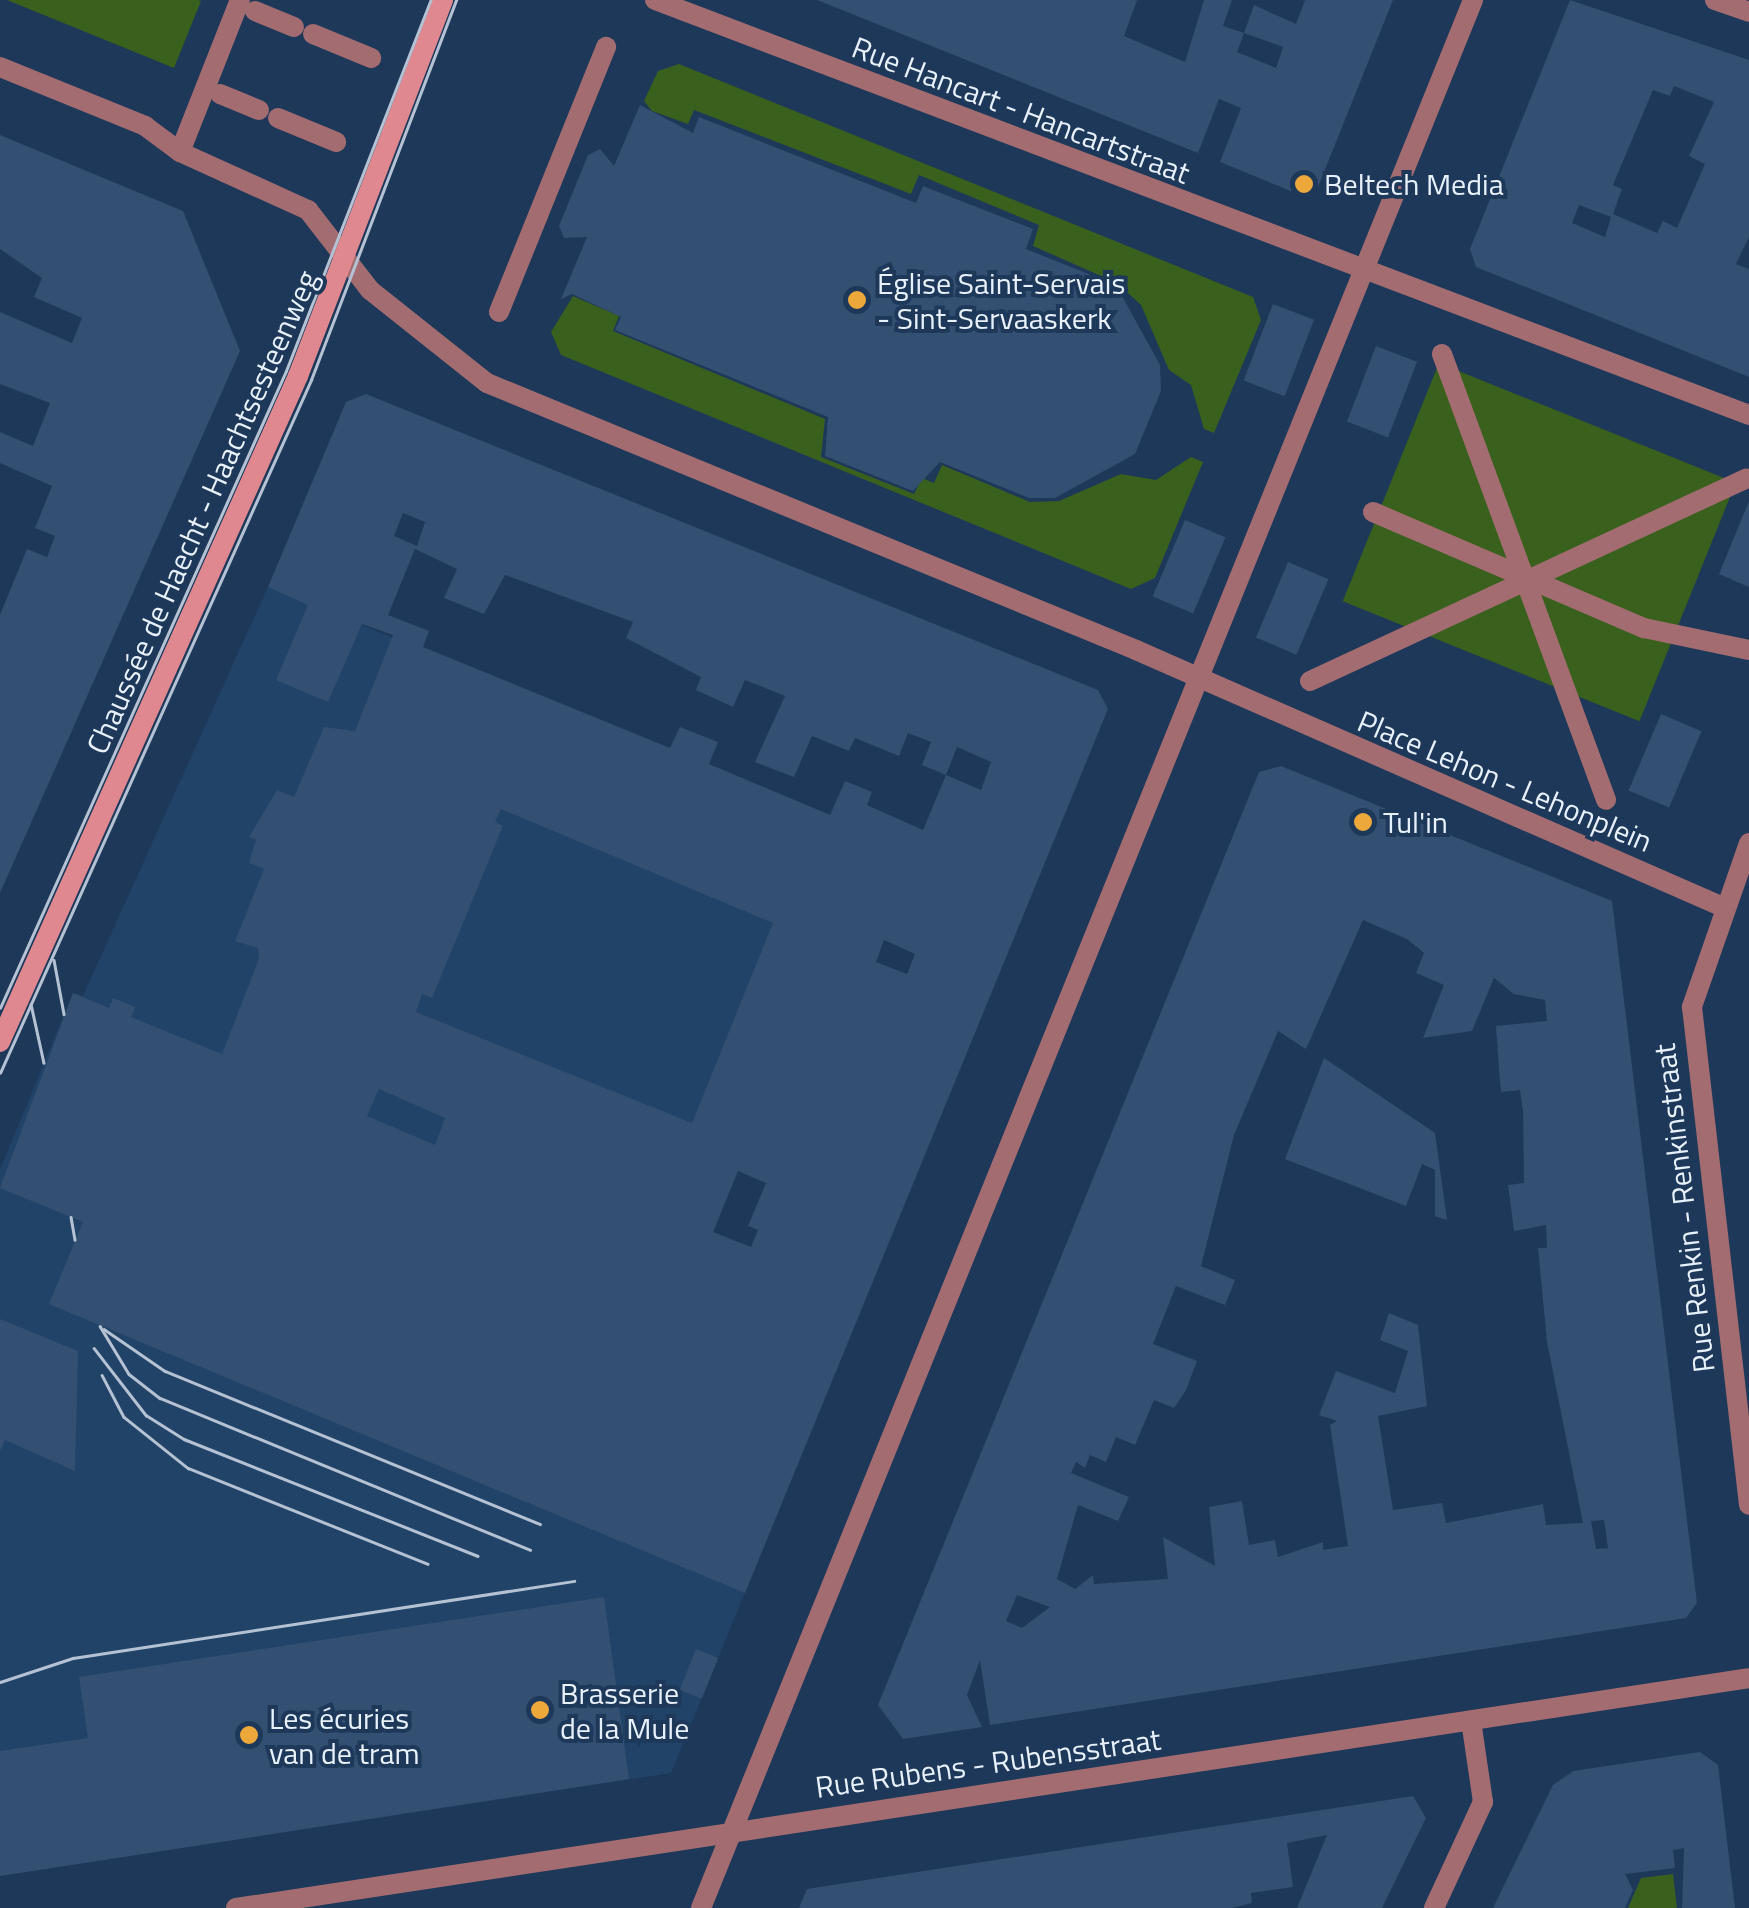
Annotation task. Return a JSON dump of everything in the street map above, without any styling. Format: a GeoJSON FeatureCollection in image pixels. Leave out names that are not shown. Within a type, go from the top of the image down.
{"type":"FeatureCollection","features":[{"type":"Feature","properties":{"kind":"street","name":"Chaussée de Haecht - Haachtsesteenweg"},"geometry":{"type":"LineString","coordinates":[[0,1042],[345,258],[443,0]]}},
{"type":"Feature","properties":{"kind":"street","name":"Rue Hancart - Hancartstraat"},"geometry":{"type":"LineString","coordinates":[[655,0],[1367,274]]}},
{"type":"Feature","properties":{"kind":"street"},"geometry":{"type":"LineString","coordinates":[[701,1908],[1198,679],[1367,274],[1473,0]]}},
{"type":"Feature","properties":{"kind":"street"},"geometry":{"type":"LineString","coordinates":[[1714,0],[1749,12]]}},
{"type":"Feature","properties":{"kind":"street"},"geometry":{"type":"LineString","coordinates":[[180,152],[248,5],[371,58]]}},
{"type":"Feature","properties":{"kind":"street"},"geometry":{"type":"LineString","coordinates":[[499,312],[606,47]]}},
{"type":"Feature","properties":{"kind":"street","name":"Place Lehon - Lehonplein"},"geometry":{"type":"LineString","coordinates":[[0,67],[144,126],[180,152],[308,210],[370,290],[487,382],[1198,679],[1725,908]]}},
{"type":"Feature","properties":{"kind":"street"},"geometry":{"type":"LineString","coordinates":[[220,94],[336,142]]}},
{"type":"Feature","properties":{"kind":"street"},"geometry":{"type":"LineString","coordinates":[[1367,274],[1749,415]]}},
{"type":"Feature","properties":{"kind":"street"},"geometry":{"type":"LineString","coordinates":[[1442,354],[1606,800]]}},
{"type":"Feature","properties":{"kind":"street"},"geometry":{"type":"LineString","coordinates":[[1310,681],[1746,479]]}},
{"type":"Feature","properties":{"kind":"street"},"geometry":{"type":"LineString","coordinates":[[1373,512],[1644,628],[1749,650]]}},
{"type":"Feature","properties":{"kind":"street"},"geometry":{"type":"LineString","coordinates":[[1725,908],[1749,843]]}},
{"type":"Feature","properties":{"kind":"street","name":"Rue Renkin - Renkinstraat"},"geometry":{"type":"LineString","coordinates":[[1725,908],[1693,1022],[1749,1505]]}},
{"type":"Feature","properties":{"kind":"street","name":"Rue Rubens - Rubensstraat"},"geometry":{"type":"LineString","coordinates":[[236,1908],[1749,1678]]}},
{"type":"Feature","properties":{"kind":"street"},"geometry":{"type":"LineString","coordinates":[[1434,1908],[1483,1802],[1471,1721]]}},
{"type":"Feature","properties":{"kind":"shaded area"},"geometry":{"type":"Polygon","coordinates":[[[268,587],[873,832],[704,1255],[856,1320],[671,1773],[0,1876],[0,1170],[73,993],[83,996],[268,587]]]}},
{"type":"Feature","properties":{"kind":"green space"},"geometry":{"type":"Polygon","coordinates":[[[7,0],[198,0],[201,1],[174,68],[7,0]]]}},
{"type":"Feature","properties":{"kind":"green space"},"geometry":{"type":"Polygon","coordinates":[[[679,64],[1253,297],[1261,320],[1214,433],[1204,429],[1191,385],[1169,370],[1141,305],[1117,283],[1033,246],[1039,225],[919,175],[911,194],[694,110],[688,124],[652,111],[644,101],[658,71],[679,64]]]}},
{"type":"Feature","properties":{"kind":"green space"},"geometry":{"type":"Polygon","coordinates":[[[573,296],[619,316],[613,331],[825,419],[821,457],[914,494],[922,478],[934,483],[942,465],[1030,502],[1059,501],[1121,474],[1156,480],[1191,457],[1203,462],[1155,578],[1131,589],[561,355],[551,332],[573,296]]]}},
{"type":"Feature","properties":{"kind":"green space"},"geometry":{"type":"Polygon","coordinates":[[[1439,363],[1736,483],[1639,721],[1343,601],[1439,363]]]}},
{"type":"Feature","properties":{"kind":"green space"},"geometry":{"type":"Polygon","coordinates":[[[1673,1874],[1677,1908],[1628,1908],[1641,1878],[1673,1874]]]}},
{"type":"Feature","properties":{"kind":"building"},"geometry":{"type":"Polygon","coordinates":[[[817,0],[1137,0],[1124,36],[1185,62],[1204,0],[1232,0],[1223,26],[1244,33],[1254,5],[1296,24],[1305,0],[1393,0],[1318,187],[1298,194],[1220,162],[1241,108],[1219,99],[1198,153],[817,0]],[[1244,33],[1237,52],[1276,68],[1283,47],[1244,33]]]}},
{"type":"Feature","properties":{"kind":"building"},"geometry":{"type":"Polygon","coordinates":[[[1570,0],[1749,60],[1749,237],[1736,264],[1749,269],[1749,377],[1476,267],[1470,249],[1570,0]],[[1674,86],[1670,96],[1653,90],[1613,185],[1622,189],[1613,214],[1657,233],[1663,221],[1677,228],[1705,164],[1689,156],[1714,102],[1674,86]],[[1579,205],[1572,223],[1605,237],[1611,217],[1579,205]]]}},
{"type":"Feature","properties":{"kind":"building","name":"Église Saint-Servais - Sint-Servaaskerk"},"geometry":{"type":"Polygon","coordinates":[[[640,105],[693,133],[699,117],[916,203],[923,186],[1033,229],[1026,249],[1116,285],[1160,365],[1161,391],[1135,454],[1055,498],[1029,498],[940,462],[913,491],[825,456],[828,417],[615,330],[621,317],[572,294],[561,299],[587,237],[564,238],[559,226],[588,155],[600,149],[614,166],[640,105]]]}},
{"type":"Feature","properties":{"kind":"building"},"geometry":{"type":"Polygon","coordinates":[[[0,135],[183,211],[240,351],[0,893],[0,615],[27,549],[47,557],[55,536],[35,528],[52,486],[0,463],[0,432],[33,446],[50,403],[0,384],[0,312],[72,343],[82,318],[34,297],[42,278],[0,249],[0,135]]]}},
{"type":"Feature","properties":{"kind":"building"},"geometry":{"type":"Polygon","coordinates":[[[1273,304],[1314,320],[1285,396],[1244,381],[1273,304]]]}},
{"type":"Feature","properties":{"kind":"building"},"geometry":{"type":"Polygon","coordinates":[[[1376,346],[1417,362],[1388,437],[1347,422],[1376,346]]]}},
{"type":"Feature","properties":{"kind":"building"},"geometry":{"type":"Polygon","coordinates":[[[366,394],[1098,690],[1108,709],[745,1593],[49,1304],[83,1222],[0,1188],[73,993],[109,1008],[113,998],[135,1007],[131,1017],[222,1054],[259,959],[258,948],[235,941],[264,869],[249,863],[256,840],[249,837],[277,790],[294,797],[324,727],[355,731],[393,635],[362,624],[328,702],[276,680],[308,605],[268,587],[346,402],[366,394]],[[403,513],[394,536],[417,546],[425,522],[403,513]],[[415,549],[388,615],[429,631],[423,647],[670,748],[680,727],[718,742],[709,764],[830,815],[845,781],[872,792],[867,805],[923,830],[946,775],[922,765],[931,742],[908,733],[899,756],[855,738],[849,751],[812,736],[794,777],[755,762],[785,696],[745,680],[733,707],[696,690],[701,677],[626,638],[633,622],[505,575],[484,614],[444,598],[457,569],[415,549]],[[957,747],[946,775],[981,790],[991,762],[957,747]],[[501,809],[495,822],[503,826],[432,998],[422,994],[416,1012],[692,1123],[773,923],[501,809]],[[884,940],[876,962],[907,974],[915,954],[884,940]],[[379,1089],[367,1116],[435,1145],[445,1118],[379,1089]],[[738,1171],[713,1232],[751,1247],[758,1230],[748,1226],[766,1183],[738,1171]]]}},
{"type":"Feature","properties":{"kind":"building"},"geometry":{"type":"Polygon","coordinates":[[[1749,501],[1749,587],[1719,574],[1749,501]]]}},
{"type":"Feature","properties":{"kind":"building"},"geometry":{"type":"Polygon","coordinates":[[[1185,520],[1226,537],[1193,614],[1153,596],[1185,520]]]}},
{"type":"Feature","properties":{"kind":"building"},"geometry":{"type":"Polygon","coordinates":[[[1288,562],[1329,579],[1296,655],[1256,637],[1288,562]]]}},
{"type":"Feature","properties":{"kind":"building"},"geometry":{"type":"Polygon","coordinates":[[[1661,714],[1702,731],[1669,808],[1629,790],[1661,714]]]}},
{"type":"Feature","properties":{"kind":"building"},"geometry":{"type":"Polygon","coordinates":[[[1281,766],[1612,901],[1697,1603],[1686,1618],[990,1725],[980,1660],[967,1695],[982,1727],[903,1739],[878,1705],[1259,772],[1281,766]],[[1363,920],[1306,1049],[1278,1031],[1234,1135],[1201,1266],[1235,1280],[1225,1305],[1176,1286],[1153,1344],[1197,1361],[1186,1390],[1174,1408],[1154,1400],[1135,1445],[1116,1437],[1106,1462],[1090,1455],[1085,1468],[1076,1462],[1071,1473],[1129,1497],[1118,1521],[1078,1505],[1057,1579],[1075,1589],[1093,1575],[1094,1584],[1168,1579],[1163,1537],[1215,1566],[1209,1507],[1242,1501],[1249,1545],[1275,1540],[1278,1557],[1323,1542],[1323,1550],[1348,1546],[1330,1425],[1337,1421],[1319,1415],[1336,1371],[1395,1393],[1408,1351],[1380,1340],[1389,1313],[1418,1325],[1427,1406],[1378,1416],[1393,1510],[1442,1503],[1446,1523],[1543,1504],[1546,1525],[1583,1523],[1547,1342],[1538,1248],[1547,1248],[1546,1225],[1514,1231],[1508,1185],[1524,1183],[1523,1111],[1520,1090],[1501,1092],[1499,1070],[1496,1026],[1547,1021],[1545,1000],[1514,994],[1494,978],[1472,1031],[1423,1038],[1444,985],[1416,973],[1424,953],[1407,939],[1363,920]],[[1604,1520],[1591,1521],[1596,1549],[1608,1548],[1604,1520]],[[1017,1595],[1006,1621],[1022,1628],[1050,1607],[1017,1595]]]}},
{"type":"Feature","properties":{"kind":"building"},"geometry":{"type":"Polygon","coordinates":[[[1324,1058],[1435,1133],[1447,1220],[1435,1216],[1435,1170],[1422,1164],[1406,1206],[1285,1159],[1324,1058]]]}},
{"type":"Feature","properties":{"kind":"building"},"geometry":{"type":"Polygon","coordinates":[[[0,1319],[78,1351],[75,1471],[5,1440],[0,1451],[0,1319]]]}},
{"type":"Feature","properties":{"kind":"building"},"geometry":{"type":"Polygon","coordinates":[[[604,1597],[629,1779],[0,1876],[0,1751],[88,1738],[79,1677],[604,1597]]]}},
{"type":"Feature","properties":{"kind":"building"},"geometry":{"type":"Polygon","coordinates":[[[696,1649],[718,1658],[702,1699],[680,1690],[696,1649]]]}},
{"type":"Feature","properties":{"kind":"building"},"geometry":{"type":"Polygon","coordinates":[[[1700,1752],[1718,1765],[1735,1908],[1682,1908],[1684,1848],[1673,1850],[1675,1868],[1625,1874],[1633,1890],[1625,1908],[1493,1908],[1553,1785],[1573,1771],[1700,1752]]]}},
{"type":"Feature","properties":{"kind":"building"},"geometry":{"type":"Polygon","coordinates":[[[1413,1796],[1426,1818],[1382,1908],[1297,1908],[1327,1835],[1287,1843],[1293,1887],[1251,1893],[1252,1903],[1232,1908],[799,1908],[807,1889],[1413,1796]]]}},
{"type":"Feature","properties":{"kind":"tram line"},"geometry":{"type":"LineString","coordinates":[[0,1008],[286,371],[431,0]]}},
{"type":"Feature","properties":{"kind":"tram line"},"geometry":{"type":"LineString","coordinates":[[0,1073],[311,380],[456,0]]}},
{"type":"Feature","properties":{"kind":"tram line"},"geometry":{"type":"LineString","coordinates":[[54,960],[64,1014]]}},
{"type":"Feature","properties":{"kind":"tram line"},"geometry":{"type":"LineString","coordinates":[[31,1004],[44,1063]]}},
{"type":"Feature","properties":{"kind":"tram line"},"geometry":{"type":"LineString","coordinates":[[71,1217],[75,1240]]}},
{"type":"Feature","properties":{"kind":"tram line"},"geometry":{"type":"LineString","coordinates":[[100,1326],[129,1374],[160,1398],[530,1550]]}},
{"type":"Feature","properties":{"kind":"tram line"},"geometry":{"type":"LineString","coordinates":[[104,1329],[165,1371],[540,1524]]}},
{"type":"Feature","properties":{"kind":"tram line"},"geometry":{"type":"LineString","coordinates":[[94,1348],[146,1415],[184,1439],[478,1556]]}},
{"type":"Feature","properties":{"kind":"tram line"},"geometry":{"type":"LineString","coordinates":[[102,1375],[124,1417],[188,1468],[428,1564]]}},
{"type":"Feature","properties":{"kind":"tram line"},"geometry":{"type":"LineString","coordinates":[[0,1682],[73,1658],[574,1581]]}},
{"type":"Feature","properties":{"kind":"place","name":"Beltech Media"},"geometry":{"type":"Point","coordinates":[1304,184]}},
{"type":"Feature","properties":{"kind":"place","name":"Église Saint-Servais - Sint-Servaaskerk"},"geometry":{"type":"Point","coordinates":[857,300]}},
{"type":"Feature","properties":{"kind":"place","name":"Tul'in"},"geometry":{"type":"Point","coordinates":[1363,822]}},
{"type":"Feature","properties":{"kind":"place","name":"Brasserie de la Mule"},"geometry":{"type":"Point","coordinates":[540,1710]}},
{"type":"Feature","properties":{"kind":"place","name":"Les écuries van de tram"},"geometry":{"type":"Point","coordinates":[249,1735]}}]}
